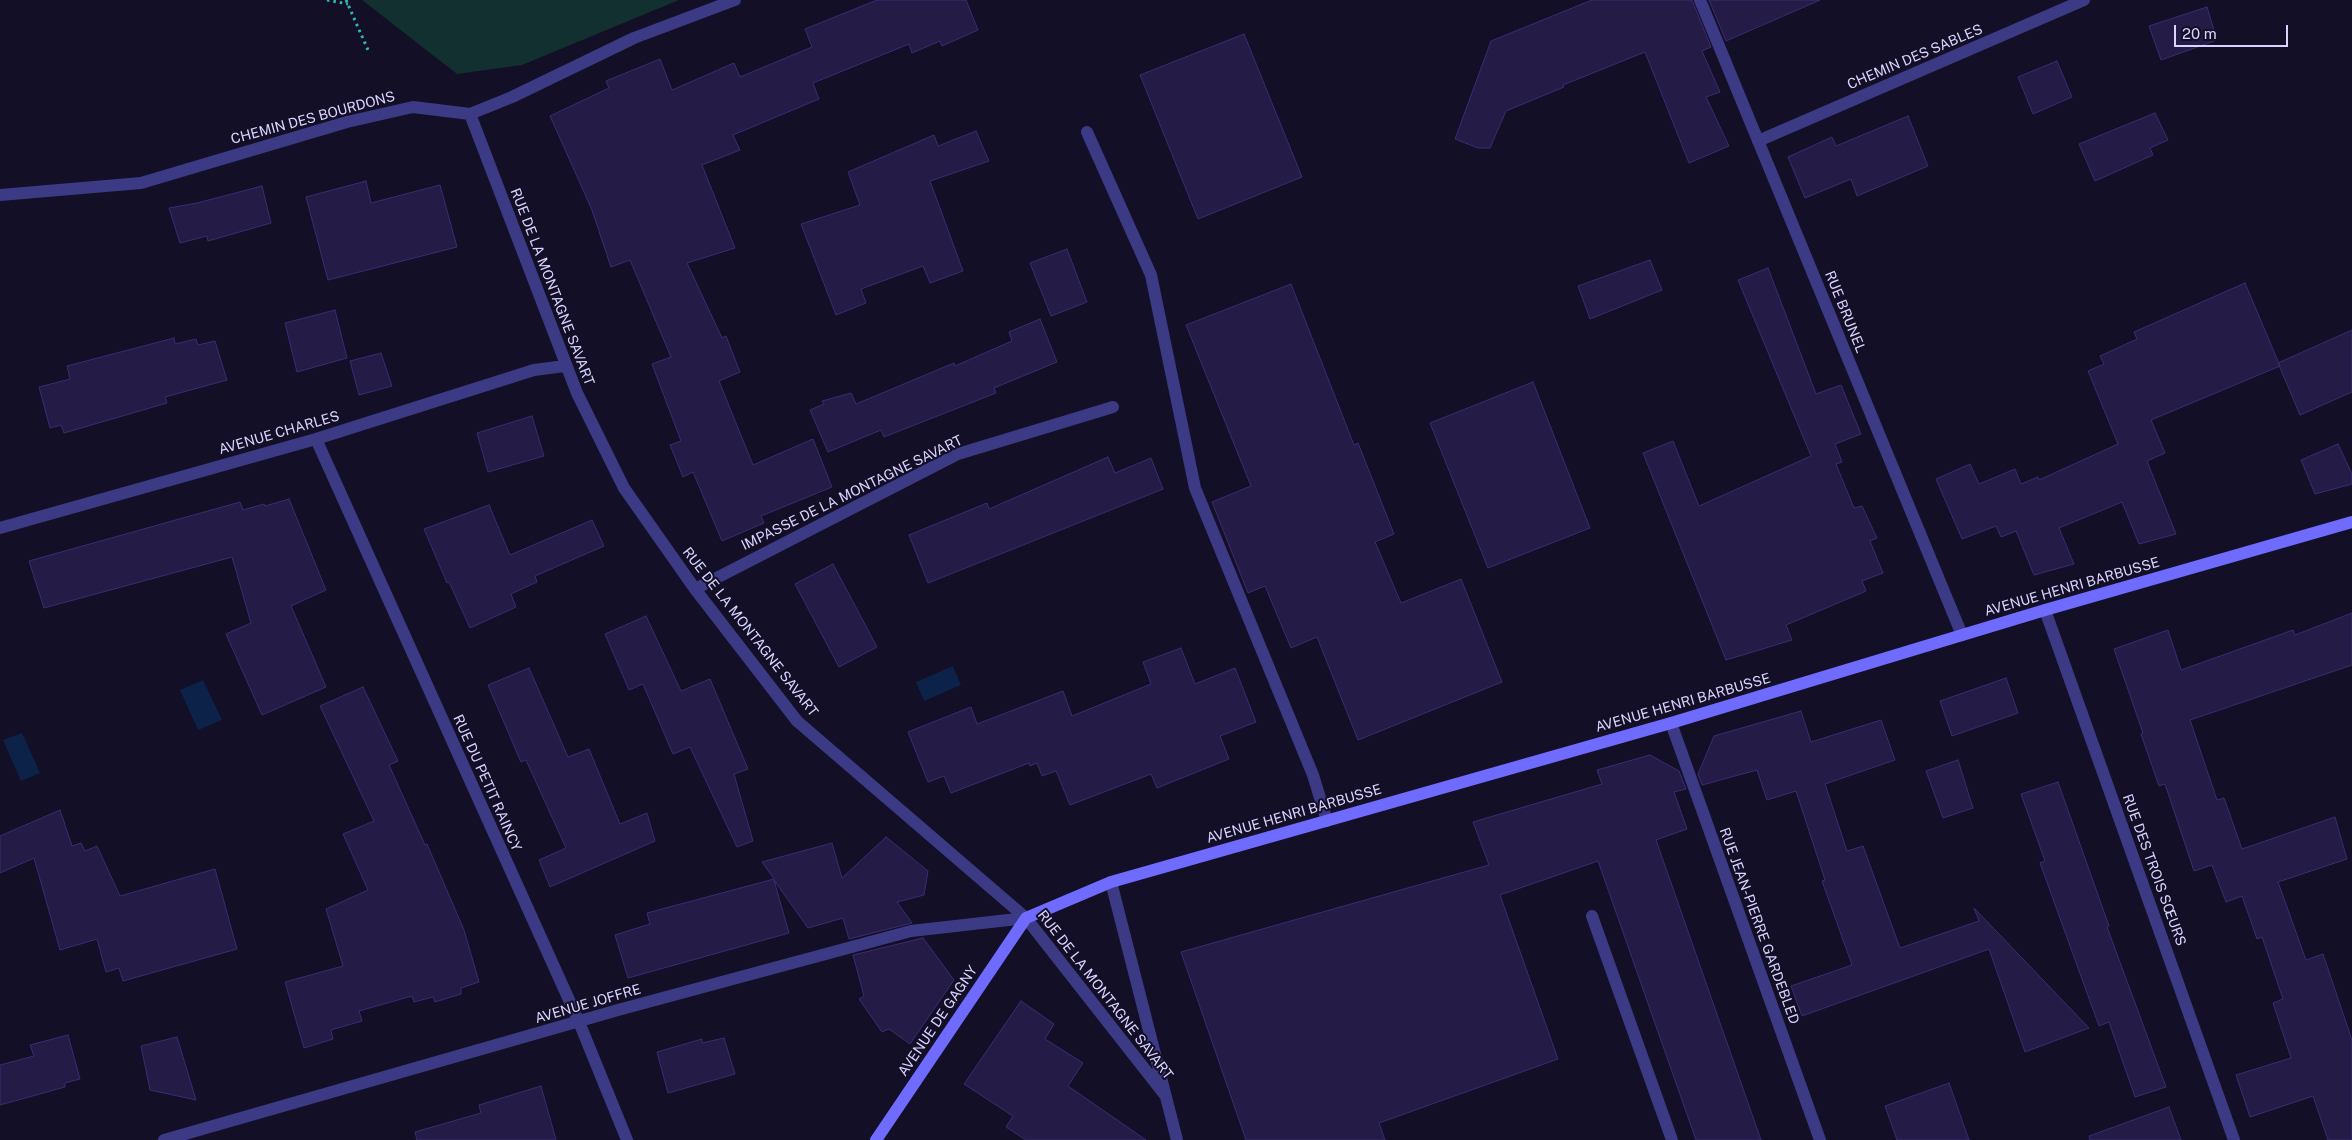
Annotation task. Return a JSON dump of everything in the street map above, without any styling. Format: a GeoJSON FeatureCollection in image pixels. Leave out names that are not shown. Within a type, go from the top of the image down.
{"type":"FeatureCollection","features":[{"type":"Feature","properties":{"kind":"street"},"geometry":{"type":"LineString","coordinates":[[470,114],[634,38],[734,0]]}},
{"type":"Feature","properties":{"kind":"street","name":"RUE BRUNEL"},"geometry":{"type":"LineString","coordinates":[[1700,0],[1962,635]]}},
{"type":"Feature","properties":{"kind":"street","name":"CHEMIN DES SABLES"},"geometry":{"type":"LineString","coordinates":[[1758,141],[2084,0]]}},
{"type":"Feature","properties":{"kind":"street","name":"CHEMIN DES BOURDONS"},"geometry":{"type":"LineString","coordinates":[[0,195],[141,183],[346,122],[413,108],[470,114]]}},
{"type":"Feature","properties":{"kind":"street","name":"RUE DE LA MONTAGNE SAVART"},"geometry":{"type":"LineString","coordinates":[[470,114],[565,366],[624,488],[695,589],[797,721],[1026,918],[1165,1095]]}},
{"type":"Feature","properties":{"kind":"street"},"geometry":{"type":"LineString","coordinates":[[1087,132],[1151,275],[1195,488],[1313,775],[1327,820]]}},
{"type":"Feature","properties":{"kind":"street","name":"AVENUE CHARLES"},"geometry":{"type":"LineString","coordinates":[[0,528],[316,439],[534,370],[565,366]]}},
{"type":"Feature","properties":{"kind":"street","name":"IMPASSE DE LA MONTAGNE SAVART"},"geometry":{"type":"LineString","coordinates":[[695,589],[958,454],[1113,407]]}},
{"type":"Feature","properties":{"kind":"street","name":"RUE DU PETIT RAINCY"},"geometry":{"type":"LineString","coordinates":[[316,439],[579,1022],[627,1140]]}},
{"type":"Feature","properties":{"kind":"street","name":"AVENUE HENRI BARBUSSE"},"geometry":{"type":"LineString","coordinates":[[1026,918],[1111,882],[1671,723],[2045,610],[2352,522]]}},
{"type":"Feature","properties":{"kind":"street","name":"RUE DES TROIS SŒURS"},"geometry":{"type":"LineString","coordinates":[[2045,610],[2234,1140]]}},
{"type":"Feature","properties":{"kind":"street","name":"RUE JEAN-PIERRE GARDEBLED"},"geometry":{"type":"LineString","coordinates":[[1671,723],[1820,1140]]}},
{"type":"Feature","properties":{"kind":"street","name":"RUE DE LA MONTAGNE SAVART"},"geometry":{"type":"LineString","coordinates":[[1111,882],[1177,1140]]}},
{"type":"Feature","properties":{"kind":"street"},"geometry":{"type":"LineString","coordinates":[[1592,916],[1672,1140]]}},
{"type":"Feature","properties":{"kind":"street","name":"AVENUE JOFFRE"},"geometry":{"type":"LineString","coordinates":[[164,1140],[579,1022],[911,931],[1026,918]]}},
{"type":"Feature","properties":{"kind":"street","name":"AVENUE DE GAGNY"},"geometry":{"type":"LineString","coordinates":[[876,1140],[1026,918]]}},
{"type":"Feature","properties":{"kind":"path"},"geometry":{"type":"LineString","coordinates":[[327,0],[347,2],[368,50]]}},
{"type":"Feature","properties":{"kind":"green space"},"geometry":{"type":"Polygon","coordinates":[[[362,0],[679,0],[522,65],[457,74],[362,0]]]}},
{"type":"Feature","properties":{"kind":"water"},"geometry":{"type":"Polygon","coordinates":[[[953,666],[961,685],[924,701],[916,682],[953,666]]]}},
{"type":"Feature","properties":{"kind":"water"},"geometry":{"type":"Polygon","coordinates":[[[203,680],[222,720],[198,730],[180,690],[203,680]]]}},
{"type":"Feature","properties":{"kind":"water"},"geometry":{"type":"Polygon","coordinates":[[[22,733],[40,773],[21,781],[3,740],[22,733]]]}},
{"type":"Feature","properties":{"kind":"building"},"geometry":{"type":"Polygon","coordinates":[[[877,0],[966,0],[978,30],[942,46],[940,41],[912,53],[909,44],[813,83],[819,99],[733,135],[740,150],[702,165],[735,248],[687,263],[722,338],[726,336],[740,372],[719,381],[753,465],[813,439],[832,487],[761,516],[764,523],[722,541],[693,472],[683,477],[670,445],[681,441],[652,364],[671,357],[630,260],[611,267],[592,210],[550,116],[609,88],[606,81],[660,59],[672,90],[734,63],[740,77],[812,47],[805,29],[877,0]]]}},
{"type":"Feature","properties":{"kind":"building"},"geometry":{"type":"Polygon","coordinates":[[[1592,0],[1692,0],[1711,47],[1702,51],[1720,92],[1706,97],[1729,146],[1689,163],[1645,52],[1563,85],[1564,87],[1506,111],[1490,148],[1478,148],[1455,139],[1491,41],[1592,0]]]}},
{"type":"Feature","properties":{"kind":"building"},"geometry":{"type":"Polygon","coordinates":[[[1709,0],[1820,0],[1726,41],[1709,0]]]}},
{"type":"Feature","properties":{"kind":"building"},"geometry":{"type":"Polygon","coordinates":[[[2207,7],[2217,40],[2161,60],[2149,26],[2207,7]]]}},
{"type":"Feature","properties":{"kind":"building"},"geometry":{"type":"Polygon","coordinates":[[[1244,34],[1302,177],[1198,219],[1140,75],[1244,34]]]}},
{"type":"Feature","properties":{"kind":"building"},"geometry":{"type":"Polygon","coordinates":[[[2057,61],[2072,97],[2033,114],[2018,77],[2057,61]]]}},
{"type":"Feature","properties":{"kind":"building"},"geometry":{"type":"Polygon","coordinates":[[[2155,113],[2168,140],[2150,148],[2153,155],[2095,181],[2079,144],[2155,113]]]}},
{"type":"Feature","properties":{"kind":"building"},"geometry":{"type":"Polygon","coordinates":[[[1908,116],[1928,166],[1857,196],[1851,179],[1805,198],[1788,157],[1832,137],[1836,146],[1908,116]]]}},
{"type":"Feature","properties":{"kind":"building"},"geometry":{"type":"Polygon","coordinates":[[[976,131],[989,161],[930,181],[963,271],[930,283],[923,266],[861,289],[866,303],[836,315],[801,224],[860,205],[848,172],[934,135],[938,146],[976,131]]]}},
{"type":"Feature","properties":{"kind":"building"},"geometry":{"type":"Polygon","coordinates":[[[366,181],[371,203],[440,185],[457,247],[328,280],[306,197],[366,181]]]}},
{"type":"Feature","properties":{"kind":"building"},"geometry":{"type":"Polygon","coordinates":[[[262,186],[271,223],[208,241],[207,236],[180,243],[169,208],[197,203],[262,186]]]}},
{"type":"Feature","properties":{"kind":"building"},"geometry":{"type":"Polygon","coordinates":[[[1067,249],[1087,302],[1051,316],[1030,263],[1067,249]]]}},
{"type":"Feature","properties":{"kind":"building"},"geometry":{"type":"Polygon","coordinates":[[[1650,260],[1662,290],[1590,319],[1578,286],[1650,260]]]}},
{"type":"Feature","properties":{"kind":"building"},"geometry":{"type":"Polygon","coordinates":[[[1768,268],[1816,394],[1841,385],[1861,434],[1835,444],[1842,462],[1836,464],[1854,508],[1862,506],[1877,538],[1870,541],[1883,573],[1862,581],[1866,591],[1786,625],[1792,640],[1726,660],[1643,453],[1673,441],[1699,506],[1811,456],[1738,280],[1768,268]]]}},
{"type":"Feature","properties":{"kind":"building"},"geometry":{"type":"Polygon","coordinates":[[[2245,283],[2280,366],[2151,420],[2165,453],[2147,461],[2176,534],[2139,544],[2122,502],[2059,528],[2074,564],[2034,575],[2016,531],[2001,537],[1996,526],[1962,539],[1936,479],[1970,464],[1979,484],[2015,469],[2021,484],[2038,477],[2039,480],[2118,444],[2088,371],[2104,364],[2100,356],[2137,339],[2134,332],[2245,283]]]}},
{"type":"Feature","properties":{"kind":"building"},"geometry":{"type":"Polygon","coordinates":[[[1291,284],[1354,445],[1358,443],[1394,534],[1375,542],[1401,603],[1461,579],[1502,682],[1358,740],[1317,637],[1291,648],[1265,586],[1248,593],[1212,502],[1251,486],[1186,325],[1291,284]]]}},
{"type":"Feature","properties":{"kind":"building"},"geometry":{"type":"Polygon","coordinates":[[[335,310],[347,358],[297,372],[285,323],[335,310]]]}},
{"type":"Feature","properties":{"kind":"building"},"geometry":{"type":"Polygon","coordinates":[[[1040,319],[1057,362],[994,388],[996,393],[884,437],[881,430],[828,452],[810,410],[824,404],[822,401],[851,393],[856,404],[954,363],[955,366],[1012,341],[1009,332],[1040,319]]]}},
{"type":"Feature","properties":{"kind":"building"},"geometry":{"type":"Polygon","coordinates":[[[2352,330],[2352,392],[2300,415],[2278,363],[2352,330]]]}},
{"type":"Feature","properties":{"kind":"building"},"geometry":{"type":"Polygon","coordinates":[[[174,338],[175,344],[196,339],[198,345],[215,341],[227,380],[165,397],[167,403],[64,433],[61,425],[50,428],[39,387],[70,379],[67,366],[174,338]]]}},
{"type":"Feature","properties":{"kind":"building"},"geometry":{"type":"Polygon","coordinates":[[[381,353],[392,386],[359,395],[350,361],[381,353]]]}},
{"type":"Feature","properties":{"kind":"building"},"geometry":{"type":"Polygon","coordinates":[[[1533,382],[1590,528],[1488,568],[1430,423],[1533,382]]]}},
{"type":"Feature","properties":{"kind":"building"},"geometry":{"type":"Polygon","coordinates":[[[532,416],[544,456],[488,472],[477,433],[532,416]]]}},
{"type":"Feature","properties":{"kind":"building"},"geometry":{"type":"Polygon","coordinates":[[[2338,444],[2352,474],[2352,484],[2315,494],[2301,460],[2338,444]]]}},
{"type":"Feature","properties":{"kind":"building"},"geometry":{"type":"Polygon","coordinates":[[[1108,457],[1115,473],[1151,458],[1163,489],[928,583],[909,535],[987,503],[989,509],[1108,457]]]}},
{"type":"Feature","properties":{"kind":"building"},"geometry":{"type":"Polygon","coordinates":[[[289,499],[326,590],[291,606],[326,687],[262,715],[226,634],[251,623],[232,557],[44,608],[29,561],[240,502],[243,510],[289,499]]]}},
{"type":"Feature","properties":{"kind":"building"},"geometry":{"type":"Polygon","coordinates":[[[489,505],[510,555],[592,520],[604,546],[535,576],[537,582],[511,594],[516,607],[470,628],[449,582],[447,583],[424,529],[489,505]]]}},
{"type":"Feature","properties":{"kind":"building"},"geometry":{"type":"Polygon","coordinates":[[[833,564],[877,647],[839,667],[795,584],[833,564]]]}},
{"type":"Feature","properties":{"kind":"building"},"geometry":{"type":"Polygon","coordinates":[[[2352,613],[2352,665],[2190,720],[2217,800],[2224,798],[2242,849],[2335,817],[2347,859],[2278,882],[2306,960],[2323,954],[2352,1040],[2352,1140],[2328,1140],[2313,1096],[2250,1117],[2236,1075],[2291,1058],[2273,1003],[2283,999],[2262,937],[2257,939],[2242,896],[2226,902],[2212,865],[2194,871],[2165,784],[2159,786],[2114,649],[2168,630],[2181,670],[2293,630],[2295,635],[2352,613]]]}},
{"type":"Feature","properties":{"kind":"building"},"geometry":{"type":"Polygon","coordinates":[[[646,616],[681,691],[710,679],[748,769],[734,774],[753,841],[737,847],[690,747],[673,754],[643,684],[629,690],[605,634],[646,616]]]}},
{"type":"Feature","properties":{"kind":"building"},"geometry":{"type":"Polygon","coordinates":[[[1181,648],[1195,684],[1235,668],[1256,722],[1220,736],[1229,759],[1157,788],[1151,774],[1070,805],[1056,771],[1042,776],[1037,763],[1030,766],[1029,763],[951,793],[944,776],[928,782],[908,732],[971,707],[977,724],[1063,691],[1072,716],[1151,684],[1143,662],[1181,648]]]}},
{"type":"Feature","properties":{"kind":"building"},"geometry":{"type":"Polygon","coordinates":[[[529,668],[568,757],[589,749],[620,824],[647,813],[655,841],[550,887],[539,860],[566,848],[526,760],[521,762],[488,685],[529,668]]]}},
{"type":"Feature","properties":{"kind":"building"},"geometry":{"type":"Polygon","coordinates":[[[2006,678],[2018,713],[1952,736],[1940,701],[2006,678]]]}},
{"type":"Feature","properties":{"kind":"building"},"geometry":{"type":"Polygon","coordinates":[[[363,687],[398,761],[389,765],[425,845],[427,844],[464,930],[479,982],[461,988],[461,994],[435,1002],[433,997],[414,1002],[412,996],[359,1011],[362,1021],[331,1030],[333,1039],[304,1048],[285,982],[343,966],[326,909],[368,890],[343,834],[374,821],[320,706],[363,687]]]}},
{"type":"Feature","properties":{"kind":"building"},"geometry":{"type":"Polygon","coordinates":[[[1801,711],[1811,742],[1881,720],[1895,760],[1825,784],[1847,851],[1863,846],[1900,948],[1979,921],[1974,908],[2089,1028],[2025,1052],[1989,949],[1802,1016],[1791,986],[1852,965],[1822,881],[1825,880],[1796,791],[1767,800],[1757,770],[1702,785],[1698,774],[1714,736],[1801,711]]]}},
{"type":"Feature","properties":{"kind":"building"},"geometry":{"type":"Polygon","coordinates":[[[1650,755],[1679,771],[1686,789],[1674,792],[1687,829],[1656,840],[1761,1140],[1696,1140],[1598,861],[1500,895],[1558,1059],[1379,1123],[1385,1140],[1246,1140],[1181,952],[1489,865],[1473,822],[1602,784],[1597,770],[1650,755]]]}},
{"type":"Feature","properties":{"kind":"building"},"geometry":{"type":"Polygon","coordinates":[[[1958,760],[1973,808],[1943,818],[1926,771],[1958,760]]]}},
{"type":"Feature","properties":{"kind":"building"},"geometry":{"type":"Polygon","coordinates":[[[2058,782],[2109,926],[2107,927],[2166,1087],[2135,1097],[2109,1022],[2099,1026],[2040,863],[2045,861],[2021,794],[2058,782]]]}},
{"type":"Feature","properties":{"kind":"building"},"geometry":{"type":"Polygon","coordinates":[[[60,810],[72,846],[81,843],[85,851],[97,846],[120,896],[215,869],[237,949],[123,981],[119,968],[106,972],[97,939],[60,950],[34,858],[0,873],[0,836],[60,810]]]}},
{"type":"Feature","properties":{"kind":"building"},"geometry":{"type":"Polygon","coordinates":[[[886,837],[928,871],[924,895],[897,902],[912,923],[849,939],[843,918],[808,928],[774,880],[789,933],[628,978],[615,935],[650,924],[647,913],[774,879],[762,862],[832,843],[842,878],[886,837]]]}},
{"type":"Feature","properties":{"kind":"building"},"geometry":{"type":"Polygon","coordinates":[[[923,938],[954,980],[910,1044],[889,1029],[882,1032],[859,999],[864,996],[853,955],[923,938]]]}},
{"type":"Feature","properties":{"kind":"building"},"geometry":{"type":"Polygon","coordinates":[[[1021,1001],[1054,1024],[1045,1039],[1083,1063],[1068,1086],[1146,1140],[1026,1140],[1006,1127],[1013,1116],[964,1084],[1021,1001]]]}},
{"type":"Feature","properties":{"kind":"building"},"geometry":{"type":"Polygon","coordinates":[[[68,1035],[80,1079],[65,1083],[65,1087],[0,1105],[0,1065],[34,1056],[30,1045],[68,1035]]]}},
{"type":"Feature","properties":{"kind":"building"},"geometry":{"type":"Polygon","coordinates":[[[177,1037],[196,1100],[150,1090],[141,1046],[177,1037]]]}},
{"type":"Feature","properties":{"kind":"building"},"geometry":{"type":"Polygon","coordinates":[[[724,1038],[735,1074],[668,1093],[657,1052],[702,1039],[702,1043],[724,1038]]]}},
{"type":"Feature","properties":{"kind":"building"},"geometry":{"type":"Polygon","coordinates":[[[1949,1083],[1969,1140],[1897,1140],[1885,1106],[1949,1083]]]}},
{"type":"Feature","properties":{"kind":"building"},"geometry":{"type":"Polygon","coordinates":[[[541,1086],[556,1140],[417,1140],[415,1132],[481,1113],[479,1105],[541,1086]]]}},
{"type":"Feature","properties":{"kind":"building"},"geometry":{"type":"Polygon","coordinates":[[[2169,1107],[2181,1140],[2090,1140],[2089,1136],[2169,1107]]]}}]}
